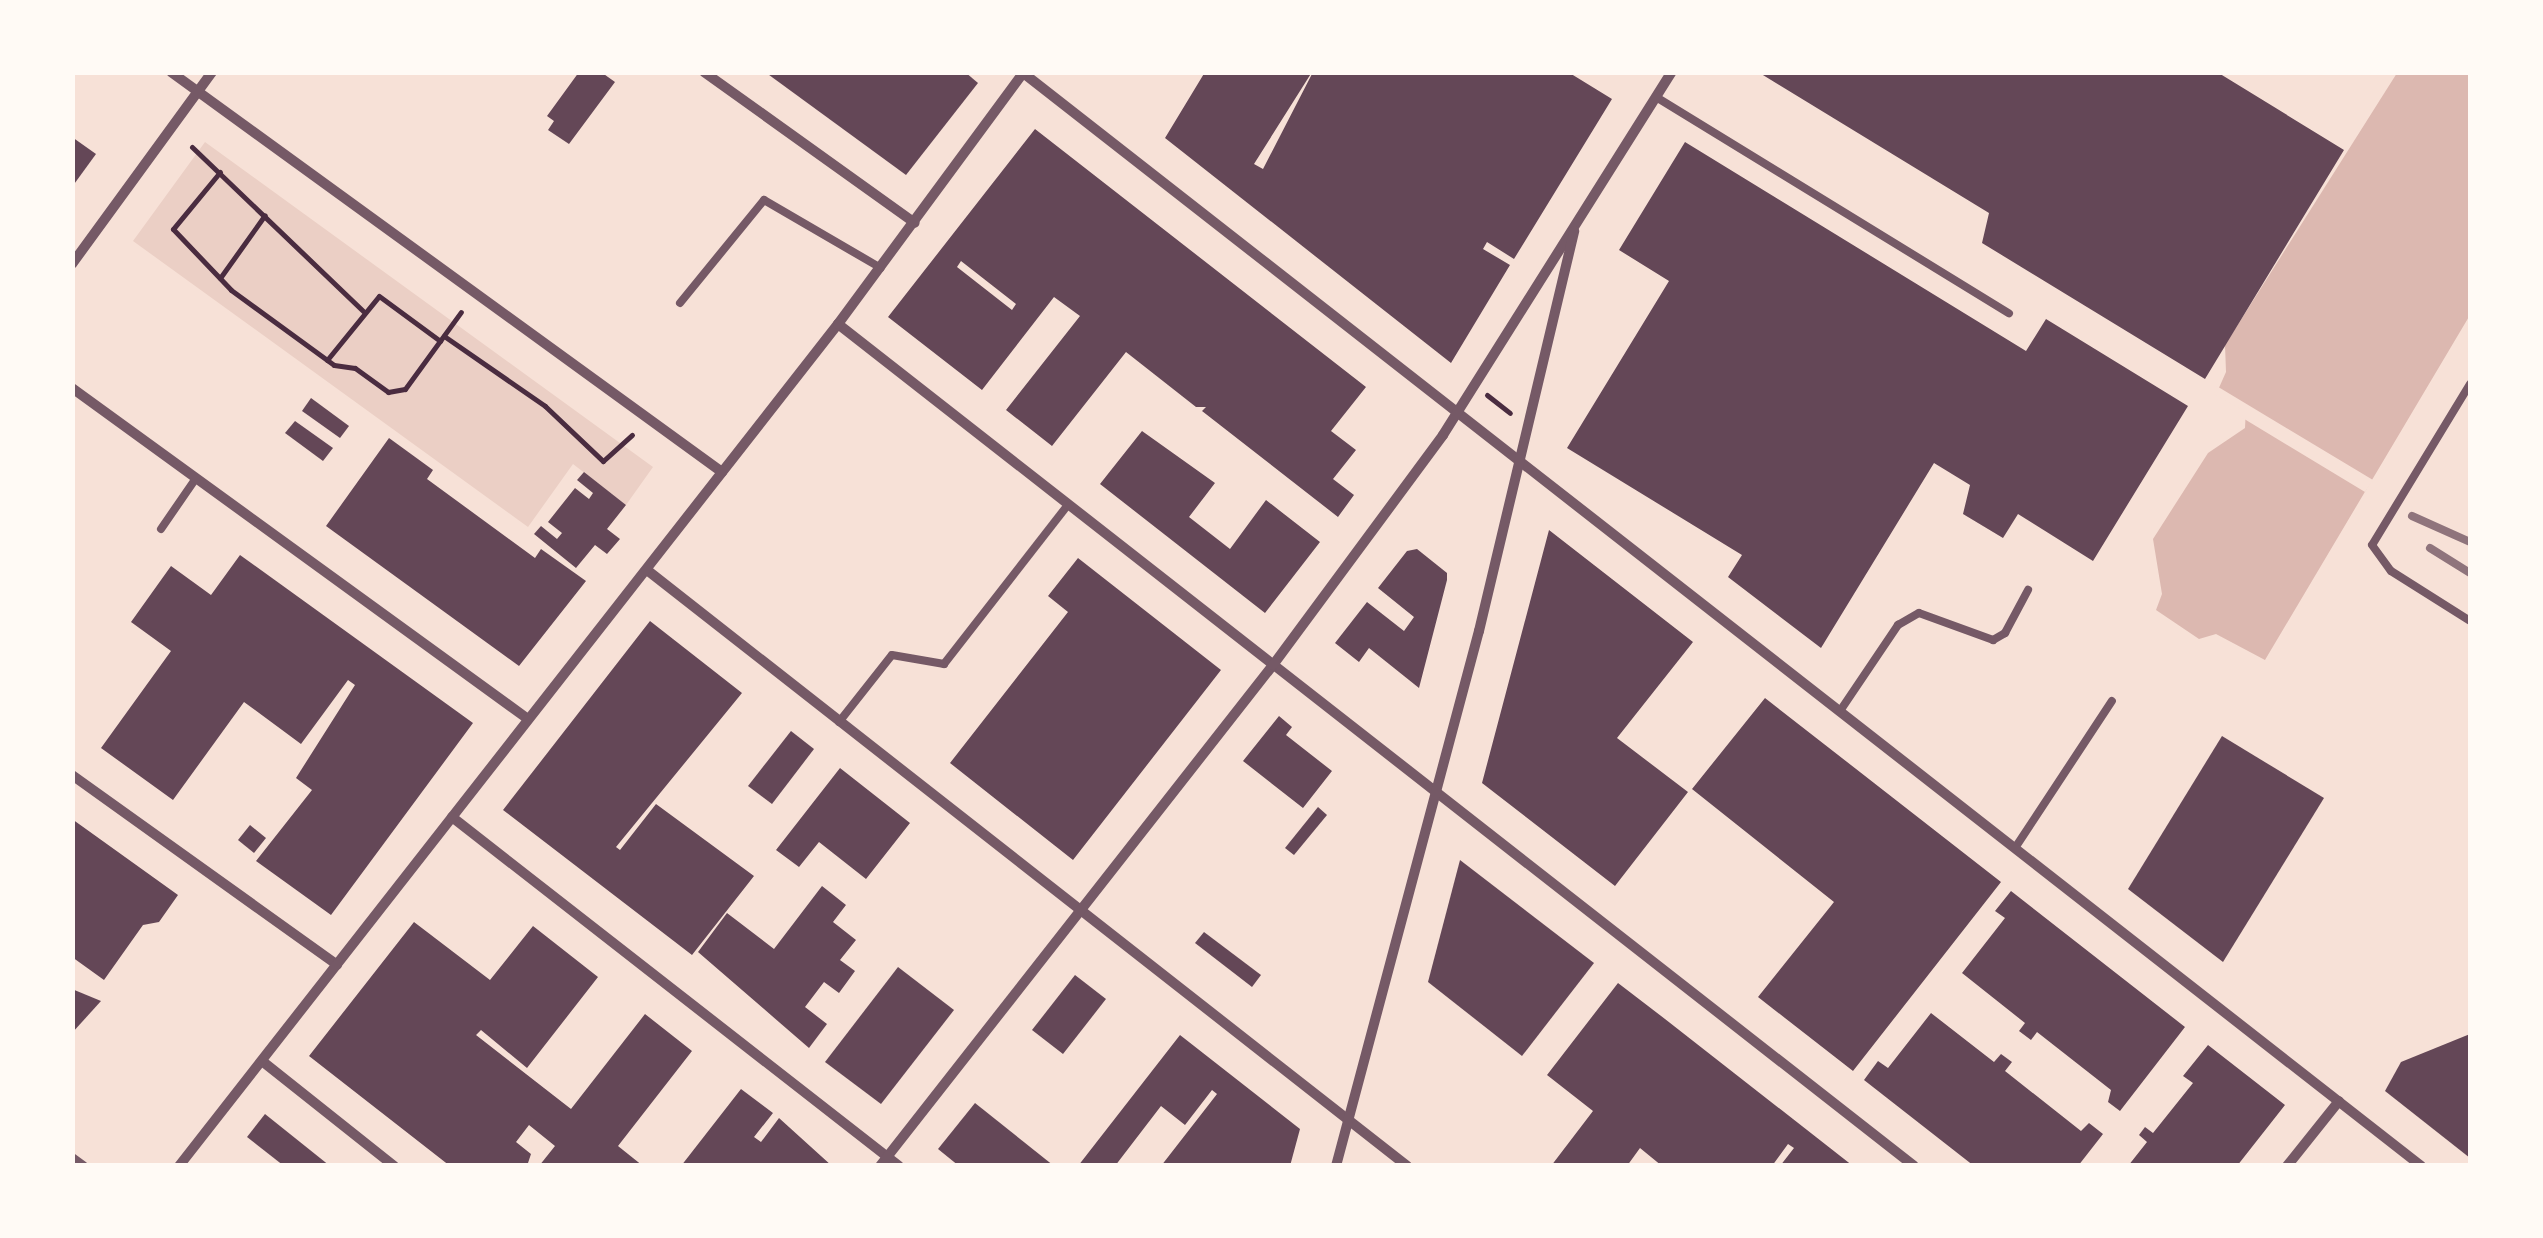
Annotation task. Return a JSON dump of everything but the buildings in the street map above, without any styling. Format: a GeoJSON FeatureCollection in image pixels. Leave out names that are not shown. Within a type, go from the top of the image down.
{"type":"FeatureCollection","features":[{"type":"Feature","properties":{"kind":"street"},"geometry":{"type":"LineString","coordinates":[[170,72],[722,472]]}},
{"type":"Feature","properties":{"kind":"street"},"geometry":{"type":"LineString","coordinates":[[72,264],[212,72]]}},
{"type":"Feature","properties":{"kind":"street"},"geometry":{"type":"LineString","coordinates":[[704,72],[915,223]]}},
{"type":"Feature","properties":{"kind":"street"},"geometry":{"type":"LineString","coordinates":[[884,1161],[1272,665],[1457,412],[1672,72]]}},
{"type":"Feature","properties":{"kind":"street"},"geometry":{"type":"LineString","coordinates":[[180,1166],[838,324],[1023,73],[2422,1166]]}},
{"type":"Feature","properties":{"kind":"street"},"geometry":{"type":"LineString","coordinates":[[1336,1166],[1522,462],[1577,220]]}},
{"type":"Feature","properties":{"kind":"street"},"geometry":{"type":"LineString","coordinates":[[838,324],[1914,1166]]}},
{"type":"Feature","properties":{"kind":"street"},"geometry":{"type":"LineString","coordinates":[[72,388],[528,719]]}},
{"type":"Feature","properties":{"kind":"street"},"geometry":{"type":"LineString","coordinates":[[646,570],[1408,1166]]}},
{"type":"Feature","properties":{"kind":"street"},"geometry":{"type":"LineString","coordinates":[[72,774],[337,965]]}},
{"type":"Feature","properties":{"kind":"street"},"geometry":{"type":"LineString","coordinates":[[452,817],[884,1161],[899,1166]]}},
{"type":"Feature","properties":{"kind":"street"},"geometry":{"type":"LineString","coordinates":[[262,1062],[394,1166]]}},
{"type":"Feature","properties":{"kind":"street"},"geometry":{"type":"LineString","coordinates":[[2287,1166],[2339,1101]]}},
{"type":"Feature","properties":{"kind":"street"},"geometry":{"type":"LineString","coordinates":[[72,1158],[83,1166]]}},
{"type":"Feature","properties":{"kind":"lane"},"geometry":{"type":"LineString","coordinates":[[1656,97],[2009,313]]}},
{"type":"Feature","properties":{"kind":"lane"},"geometry":{"type":"LineString","coordinates":[[680,303],[764,200],[880,268]]}},
{"type":"Feature","properties":{"kind":"lane"},"geometry":{"type":"LineString","coordinates":[[2470,384],[2372,545],[2391,572],[2470,621]]}},
{"type":"Feature","properties":{"kind":"lane"},"geometry":{"type":"LineString","coordinates":[[161,529],[196,478]]}},
{"type":"Feature","properties":{"kind":"lane"},"geometry":{"type":"LineString","coordinates":[[839,722],[892,655],[944,664],[1068,505]]}},
{"type":"Feature","properties":{"kind":"lane"},"geometry":{"type":"LineString","coordinates":[[1840,711],[1898,626],[1919,613],[1993,640],[2005,632],[2028,590]]}},
{"type":"Feature","properties":{"kind":"lane"},"geometry":{"type":"LineString","coordinates":[[2015,848],[2112,701]]}},
{"type":"Feature","properties":{"kind":"path"},"geometry":{"type":"LineString","coordinates":[[192,147],[363,311]]}},
{"type":"Feature","properties":{"kind":"path"},"geometry":{"type":"LineString","coordinates":[[220,172],[174,229],[220,278],[327,360],[356,368],[388,392],[405,389],[461,312]]}},
{"type":"Feature","properties":{"kind":"path"},"geometry":{"type":"LineString","coordinates":[[220,278],[264,215]]}},
{"type":"Feature","properties":{"kind":"path"},"geometry":{"type":"LineString","coordinates":[[327,360],[363,311],[380,296],[546,406],[603,461],[632,435]]}},
{"type":"Feature","properties":{"kind":"path"},"geometry":{"type":"LineString","coordinates":[[1485,393],[1510,413]]}},
{"type":"Feature","properties":{"kind":"shaded area"},"geometry":{"type":"Polygon","coordinates":[[[2397,73],[2470,73],[2470,315],[2265,660],[2216,634],[2199,639],[2156,610],[2162,594],[2153,539],[2208,453],[2245,428],[2246,407],[2218,390],[2226,372],[2225,345],[2397,73]]]}},
{"type":"Feature","properties":{"kind":"shaded area"},"geometry":{"type":"Polygon","coordinates":[[[205,142],[653,467],[626,505],[573,464],[528,527],[133,241],[205,142]]]}},
{"type":"Feature","properties":{"kind":"pier"},"geometry":{"type":"Polygon","coordinates":[[[2215,385],[2373,480],[2365,492],[2241,417],[2241,409],[2214,394],[2215,385]]]}},
{"type":"Feature","properties":{"kind":"railway"},"geometry":{"type":"LineString","coordinates":[[2412,516],[2470,542]]}},
{"type":"Feature","properties":{"kind":"railway"},"geometry":{"type":"LineString","coordinates":[[2430,548],[2470,573]]}}]}
